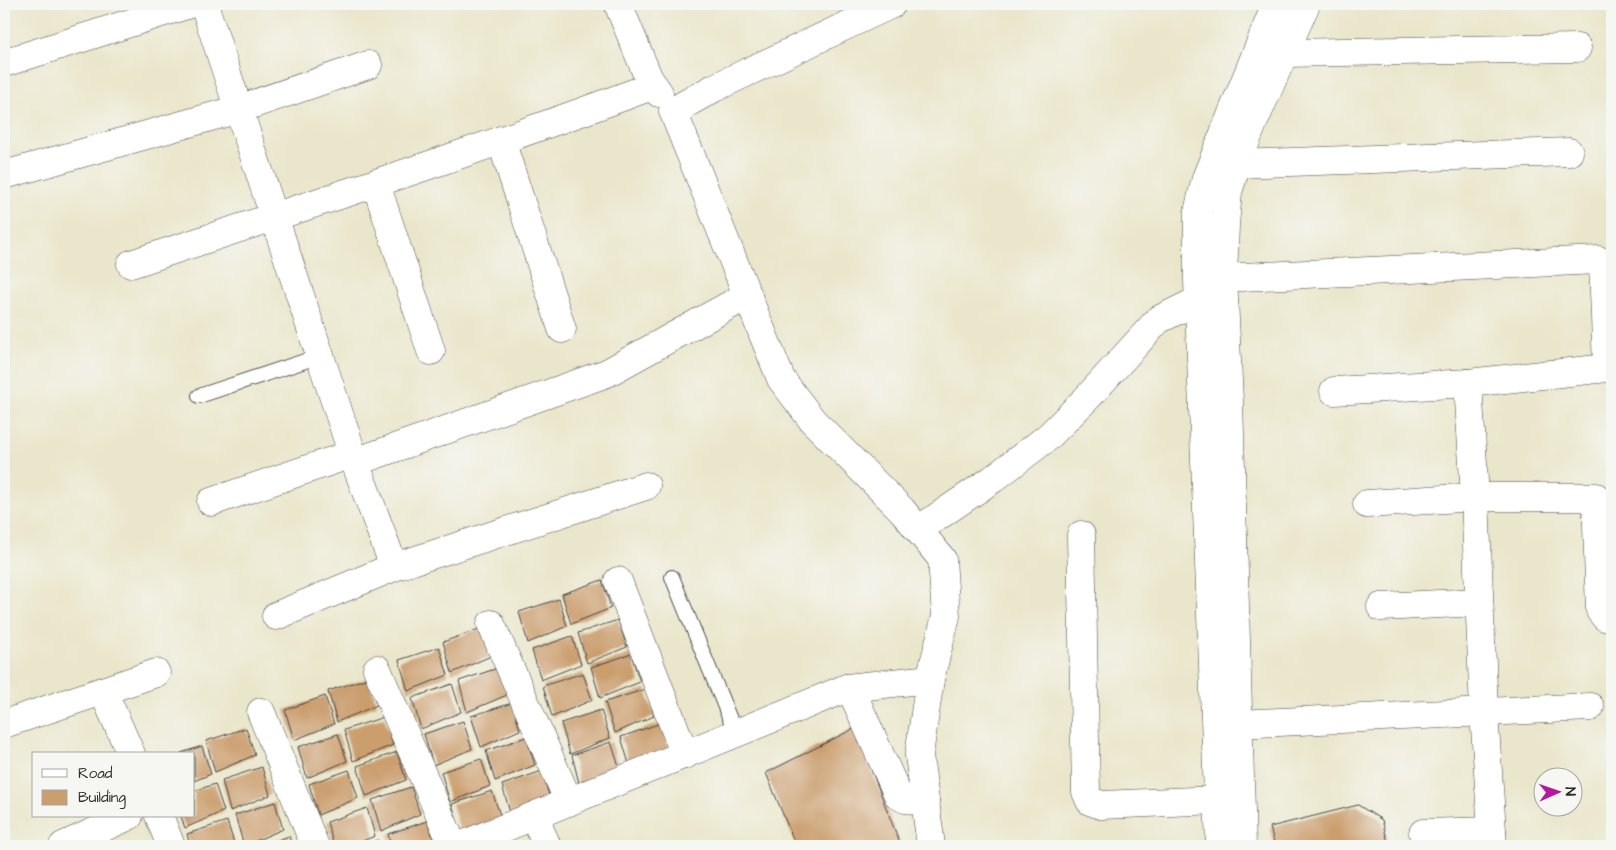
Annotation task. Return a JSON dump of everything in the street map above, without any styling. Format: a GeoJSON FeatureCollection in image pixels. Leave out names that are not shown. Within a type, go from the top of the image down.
{"type":"FeatureCollection","features":[{"type":"Feature","properties":{"kind":"street"},"geometry":{"type":"LineString","coordinates":[[4,64],[190,4]]}},
{"type":"Feature","properties":{"kind":"street"},"geometry":{"type":"LineString","coordinates":[[204,4],[354,458],[394,567]]}},
{"type":"Feature","properties":{"kind":"street"},"geometry":{"type":"LineString","coordinates":[[618,4],[649,80],[673,111],[781,379],[813,421],[902,510],[942,559],[946,616],[930,679],[919,755],[931,846]]}},
{"type":"Feature","properties":{"kind":"street"},"geometry":{"type":"LineString","coordinates":[[673,111],[714,88],[892,4]]}},
{"type":"Feature","properties":{"kind":"street"},"geometry":{"type":"LineString","coordinates":[[1242,846],[1227,732],[1207,286],[1198,212],[1206,178],[1276,4]]}},
{"type":"Feature","properties":{"kind":"street"},"geometry":{"type":"LineString","coordinates":[[1207,286],[1225,225],[1228,192],[1237,164],[1306,4]]}},
{"type":"Feature","properties":{"kind":"street"},"geometry":{"type":"LineString","coordinates":[[1284,53],[1577,48]]}},
{"type":"Feature","properties":{"kind":"street"},"geometry":{"type":"LineString","coordinates":[[4,174],[239,109],[368,64]]}},
{"type":"Feature","properties":{"kind":"street"},"geometry":{"type":"LineString","coordinates":[[131,264],[376,184],[563,119],[644,89],[649,80]]}},
{"type":"Feature","properties":{"kind":"street"},"geometry":{"type":"LineString","coordinates":[[501,140],[562,329]]}},
{"type":"Feature","properties":{"kind":"street"},"geometry":{"type":"LineString","coordinates":[[1237,164],[1569,152]]}},
{"type":"Feature","properties":{"kind":"street"},"geometry":{"type":"LineString","coordinates":[[376,184],[431,351]]}},
{"type":"Feature","properties":{"kind":"street"},"geometry":{"type":"LineString","coordinates":[[918,530],[993,480],[1048,437],[1088,397],[1158,320],[1207,286],[1598,260],[1603,266],[1608,368],[1468,383],[1334,391]]}},
{"type":"Feature","properties":{"kind":"street"},"geometry":{"type":"LineString","coordinates":[[211,502],[354,458],[606,373],[748,295]]}},
{"type":"Feature","properties":{"kind":"street"},"geometry":{"type":"LineString","coordinates":[[1423,833],[1493,839],[1484,712],[1468,383]]}},
{"type":"Feature","properties":{"kind":"street"},"geometry":{"type":"LineString","coordinates":[[276,616],[394,567],[646,486]]}},
{"type":"Feature","properties":{"kind":"street"},"geometry":{"type":"LineString","coordinates":[[1367,504],[1474,497],[1604,496],[1600,611],[1605,617],[1612,619]]}},
{"type":"Feature","properties":{"kind":"street"},"geometry":{"type":"LineString","coordinates":[[1081,535],[1086,792],[1090,801],[1101,805],[1218,800]]}},
{"type":"Feature","properties":{"kind":"street"},"geometry":{"type":"LineString","coordinates":[[618,581],[685,755]]}},
{"type":"Feature","properties":{"kind":"street"},"geometry":{"type":"LineString","coordinates":[[1381,607],[1479,602]]}},
{"type":"Feature","properties":{"kind":"street"},"geometry":{"type":"LineString","coordinates":[[491,624],[569,802]]}},
{"type":"Feature","properties":{"kind":"street"},"geometry":{"type":"LineString","coordinates":[[377,669],[453,846]]}},
{"type":"Feature","properties":{"kind":"street"},"geometry":{"type":"LineString","coordinates":[[4,724],[156,673]]}},
{"type":"Feature","properties":{"kind":"street"},"geometry":{"type":"LineString","coordinates":[[460,846],[847,688],[930,679]]}},
{"type":"Feature","properties":{"kind":"street"},"geometry":{"type":"LineString","coordinates":[[847,688],[852,692],[898,795],[905,799],[925,802]]}},
{"type":"Feature","properties":{"kind":"street"},"geometry":{"type":"LineString","coordinates":[[103,691],[130,752]]}},
{"type":"Feature","properties":{"kind":"street"},"geometry":{"type":"LineString","coordinates":[[1227,732],[1484,712],[1590,707]]}},
{"type":"Feature","properties":{"kind":"street"},"geometry":{"type":"LineString","coordinates":[[261,712],[315,846]]}},
{"type":"Feature","properties":{"kind":"street"},"geometry":{"type":"LineString","coordinates":[[1220,846],[1218,800],[1227,732]]}},
{"type":"Feature","properties":{"kind":"street"},"geometry":{"type":"LineString","coordinates":[[534,816],[546,846]]}},
{"type":"Feature","properties":{"kind":"street"},"geometry":{"type":"LineString","coordinates":[[63,846],[125,818]]}},
{"type":"Feature","properties":{"kind":"street"},"geometry":{"type":"LineString","coordinates":[[160,818],[171,846]]}},
{"type":"Feature","properties":{"kind":"lane"},"geometry":{"type":"LineString","coordinates":[[198,396],[320,356]]}},
{"type":"Feature","properties":{"kind":"lane"},"geometry":{"type":"LineString","coordinates":[[672,577],[736,734]]}},
{"type":"Feature","properties":{"kind":"building"},"geometry":{"type":"Polygon","coordinates":[[[602,580],[611,608],[571,624],[562,594],[602,580]]]}},
{"type":"Feature","properties":{"kind":"building"},"geometry":{"type":"Polygon","coordinates":[[[559,599],[567,626],[528,643],[519,612],[559,599]]]}},
{"type":"Feature","properties":{"kind":"building"},"geometry":{"type":"Polygon","coordinates":[[[618,620],[627,647],[587,663],[578,633],[618,620]]]}},
{"type":"Feature","properties":{"kind":"building"},"geometry":{"type":"Polygon","coordinates":[[[482,628],[491,656],[452,673],[443,642],[482,628]]]}},
{"type":"Feature","properties":{"kind":"building"},"geometry":{"type":"Polygon","coordinates":[[[572,636],[581,664],[541,680],[532,650],[572,636]]]}},
{"type":"Feature","properties":{"kind":"building"},"geometry":{"type":"Polygon","coordinates":[[[439,647],[448,675],[408,691],[399,660],[439,647]]]}},
{"type":"Feature","properties":{"kind":"building"},"geometry":{"type":"Polygon","coordinates":[[[631,654],[640,682],[600,698],[591,667],[631,654]]]}},
{"type":"Feature","properties":{"kind":"building"},"geometry":{"type":"Polygon","coordinates":[[[498,668],[507,695],[467,712],[459,681],[498,668]]]}},
{"type":"Feature","properties":{"kind":"building"},"geometry":{"type":"Polygon","coordinates":[[[583,673],[592,700],[552,717],[543,686],[583,673]]]}},
{"type":"Feature","properties":{"kind":"building"},"geometry":{"type":"Polygon","coordinates":[[[368,678],[377,705],[337,722],[328,691],[368,678]]]}},
{"type":"Feature","properties":{"kind":"building"},"geometry":{"type":"Polygon","coordinates":[[[452,684],[461,712],[421,729],[412,698],[452,684]]]}},
{"type":"Feature","properties":{"kind":"building"},"geometry":{"type":"Polygon","coordinates":[[[646,689],[654,716],[615,733],[605,702],[646,689]]]}},
{"type":"Feature","properties":{"kind":"building"},"geometry":{"type":"Polygon","coordinates":[[[325,696],[334,724],[294,740],[285,710],[325,696]]]}},
{"type":"Feature","properties":{"kind":"building"},"geometry":{"type":"Polygon","coordinates":[[[512,703],[520,730],[481,747],[471,716],[512,703]]]}},
{"type":"Feature","properties":{"kind":"building"},"geometry":{"type":"Polygon","coordinates":[[[601,710],[610,738],[570,754],[561,723],[601,710]]]}},
{"type":"Feature","properties":{"kind":"building"},"geometry":{"type":"Polygon","coordinates":[[[384,717],[393,745],[353,761],[344,730],[384,717]]]}},
{"type":"Feature","properties":{"kind":"building"},"geometry":{"type":"Polygon","coordinates":[[[463,721],[472,749],[433,765],[424,734],[463,721]]]}},
{"type":"Feature","properties":{"kind":"building"},"geometry":{"type":"Polygon","coordinates":[[[661,723],[670,751],[630,767],[621,737],[661,723]]]}},
{"type":"Feature","properties":{"kind":"building"},"geometry":{"type":"Polygon","coordinates":[[[246,728],[255,755],[215,772],[206,741],[246,728]]]}},
{"type":"Feature","properties":{"kind":"building"},"geometry":{"type":"Polygon","coordinates":[[[855,728],[901,846],[796,846],[766,773],[855,728]]]}},
{"type":"Feature","properties":{"kind":"building"},"geometry":{"type":"Polygon","coordinates":[[[338,734],[347,761],[307,778],[298,747],[338,734]]]}},
{"type":"Feature","properties":{"kind":"building"},"geometry":{"type":"Polygon","coordinates":[[[526,737],[535,765],[495,781],[486,751],[526,737]]]}},
{"type":"Feature","properties":{"kind":"building"},"geometry":{"type":"Polygon","coordinates":[[[611,742],[620,770],[580,787],[572,755],[611,742]]]}},
{"type":"Feature","properties":{"kind":"building"},"geometry":{"type":"Polygon","coordinates":[[[202,746],[211,774],[195,781],[195,752],[184,752],[202,746]]]}},
{"type":"Feature","properties":{"kind":"building"},"geometry":{"type":"Polygon","coordinates":[[[397,752],[406,780],[366,796],[357,766],[397,752]]]}},
{"type":"Feature","properties":{"kind":"building"},"geometry":{"type":"Polygon","coordinates":[[[481,759],[490,786],[450,802],[441,772],[481,759]]]}},
{"type":"Feature","properties":{"kind":"building"},"geometry":{"type":"Polygon","coordinates":[[[262,767],[270,795],[230,811],[222,780],[262,767]]]}},
{"type":"Feature","properties":{"kind":"building"},"geometry":{"type":"Polygon","coordinates":[[[349,770],[358,798],[318,815],[309,784],[349,770]]]}},
{"type":"Feature","properties":{"kind":"building"},"geometry":{"type":"Polygon","coordinates":[[[542,771],[550,799],[511,816],[502,785],[542,771]]]}},
{"type":"Feature","properties":{"kind":"building"},"geometry":{"type":"Polygon","coordinates":[[[215,784],[224,811],[185,828],[182,818],[195,818],[195,791],[215,784]]]}},
{"type":"Feature","properties":{"kind":"building"},"geometry":{"type":"Polygon","coordinates":[[[411,787],[420,814],[381,831],[372,800],[411,787]]]}},
{"type":"Feature","properties":{"kind":"building"},"geometry":{"type":"Polygon","coordinates":[[[492,791],[501,818],[461,835],[452,804],[492,791]]]}},
{"type":"Feature","properties":{"kind":"building"},"geometry":{"type":"Polygon","coordinates":[[[275,802],[283,829],[244,846],[235,815],[275,802]]]}},
{"type":"Feature","properties":{"kind":"building"},"geometry":{"type":"Polygon","coordinates":[[[1358,805],[1382,820],[1389,846],[1275,846],[1270,827],[1358,805]]]}},
{"type":"Feature","properties":{"kind":"building"},"geometry":{"type":"Polygon","coordinates":[[[367,808],[375,836],[350,846],[334,846],[327,822],[367,808]]]}},
{"type":"Feature","properties":{"kind":"building"},"geometry":{"type":"Polygon","coordinates":[[[227,821],[235,846],[190,846],[187,834],[227,821]]]}},
{"type":"Feature","properties":{"kind":"building"},"geometry":{"type":"Polygon","coordinates":[[[427,821],[436,846],[391,846],[388,834],[427,821]]]}},
{"type":"Feature","properties":{"kind":"building"},"geometry":{"type":"Polygon","coordinates":[[[289,836],[292,846],[261,846],[289,836]]]}},
{"type":"Feature","properties":{"kind":"building"},"geometry":{"type":"Polygon","coordinates":[[[378,840],[380,846],[360,846],[378,840]]]}}]}
